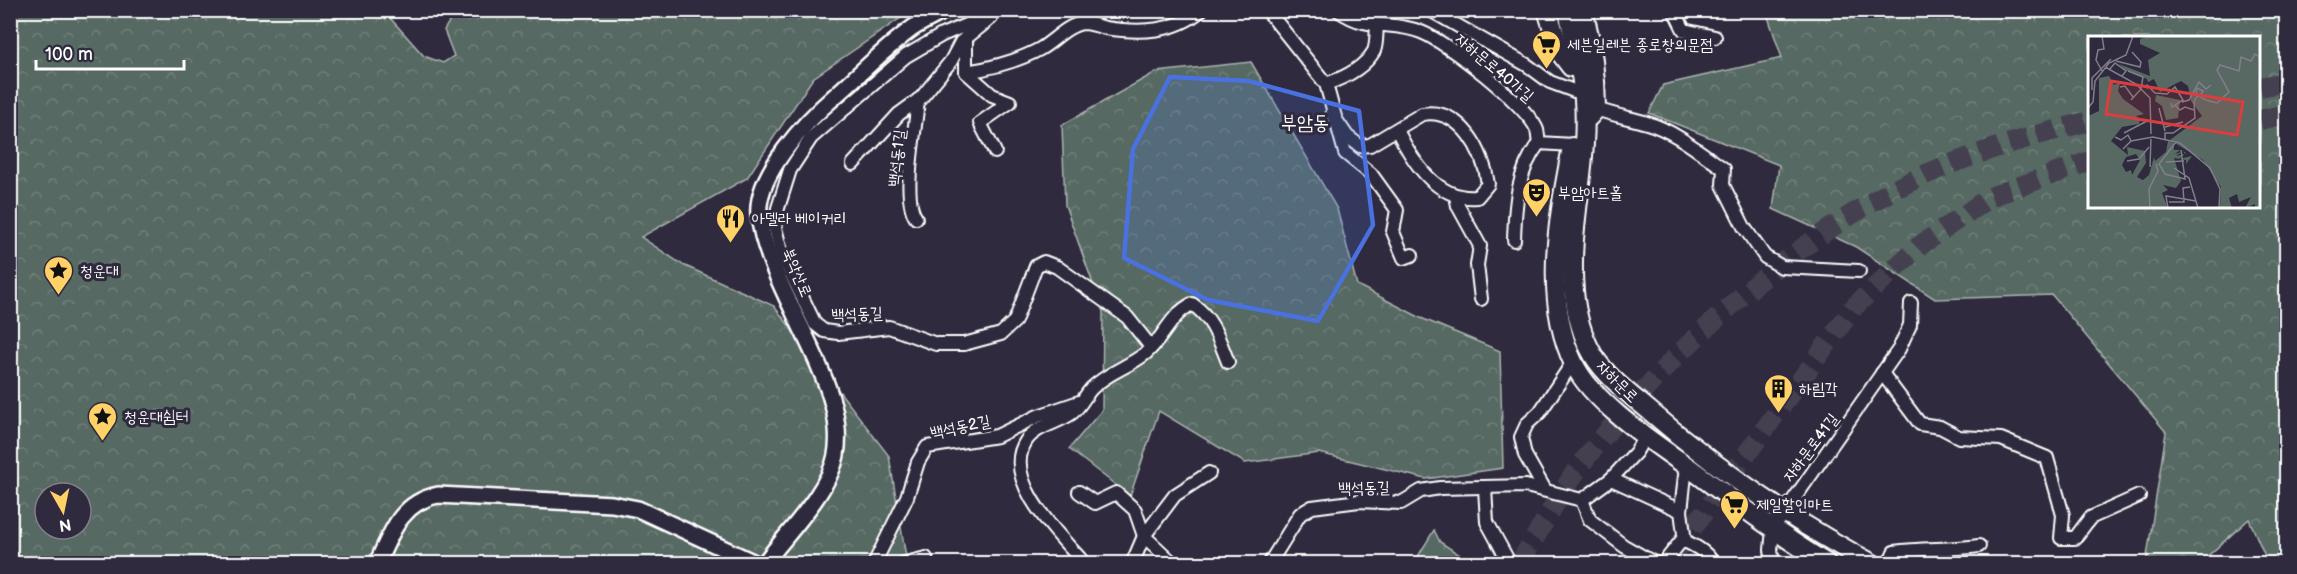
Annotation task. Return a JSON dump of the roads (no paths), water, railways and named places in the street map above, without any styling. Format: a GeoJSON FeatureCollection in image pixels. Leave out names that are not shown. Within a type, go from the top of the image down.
{"type":"FeatureCollection","features":[{"type":"Feature","properties":{"kind":"main road","name":"자하문로"},"geometry":{"type":"LineString","coordinates":[[1568,10],[1581,78],[1584,123],[1574,228],[1574,288],[1578,319],[1594,356],[1621,387],[1668,427],[1783,510],[1873,564]]}},
{"type":"Feature","properties":{"kind":"main road"},"geometry":{"type":"LineString","coordinates":[[1583,10],[1591,38],[1596,82],[1596,109],[1584,123]]}},
{"type":"Feature","properties":{"kind":"main road","name":"자하문로"},"geometry":{"type":"LineString","coordinates":[[1547,12],[1561,54],[1571,67],[1574,91],[1573,145],[1561,202],[1556,274],[1562,325],[1573,362],[1582,379],[1594,392],[1645,436],[1773,529],[1827,564]]}},
{"type":"Feature","properties":{"kind":"street","name":"북악산로"},"geometry":{"type":"LineString","coordinates":[[764,564],[826,481],[837,447],[834,411],[828,388],[778,275],[759,214],[767,182],[792,137],[819,110],[911,28],[945,10]]}},
{"type":"Feature","properties":{"kind":"street"},"geometry":{"type":"LineString","coordinates":[[966,72],[990,68],[1036,51],[1068,28],[1084,23],[1108,28],[1161,31],[1183,23],[1201,10]]}},
{"type":"Feature","properties":{"kind":"street"},"geometry":{"type":"LineString","coordinates":[[1267,10],[1326,84],[1332,114],[1345,153],[1371,174],[1397,210],[1393,232],[1404,258],[1412,255]]}},
{"type":"Feature","properties":{"kind":"street","name":"자하문로40가길"},"geometry":{"type":"LineString","coordinates":[[1338,10],[1350,19],[1377,26],[1420,32],[1439,41],[1522,110],[1537,130],[1539,143]]}},
{"type":"Feature","properties":{"kind":"street"},"geometry":{"type":"LineString","coordinates":[[1430,10],[1527,65],[1550,82],[1574,91]]}},
{"type":"Feature","properties":{"kind":"street"},"geometry":{"type":"LineString","coordinates":[[1674,10],[1684,30],[1715,37]]}},
{"type":"Feature","properties":{"kind":"street","name":"백석동1길"},"geometry":{"type":"LineString","coordinates":[[853,164],[899,114],[918,100],[966,37],[1000,11]]}},
{"type":"Feature","properties":{"kind":"street","name":"백석동길"},"geometry":{"type":"LineString","coordinates":[[1000,11],[942,34],[906,56],[801,150],[790,171],[778,208],[775,228],[782,255],[800,297],[815,324],[824,331],[838,333],[889,327],[936,344],[964,344],[1001,334],[1015,321],[1036,266],[1044,262],[1057,267],[1127,317],[1151,347]]}},
{"type":"Feature","properties":{"kind":"street"},"geometry":{"type":"LineString","coordinates":[[1326,84],[1341,79],[1361,66],[1375,49],[1377,26]]}},
{"type":"Feature","properties":{"kind":"street"},"geometry":{"type":"LineString","coordinates":[[966,37],[966,72],[992,95],[1010,102],[980,123],[995,152]]}},
{"type":"Feature","properties":{"kind":"street","name":"백석동1길"},"geometry":{"type":"LineString","coordinates":[[916,218],[907,181],[914,146],[918,100]]}},
{"type":"Feature","properties":{"kind":"street"},"geometry":{"type":"LineString","coordinates":[[1596,109],[1620,118],[1648,123],[1669,133],[1724,169],[1723,185],[1744,227],[1765,257],[1782,267],[1859,271]]}},
{"type":"Feature","properties":{"kind":"street"},"geometry":{"type":"LineString","coordinates":[[1332,114],[1347,136],[1360,146],[1370,145],[1422,114],[1431,112],[1459,123],[1485,167],[1488,184],[1477,197],[1461,198],[1439,188],[1429,178],[1397,130]]}},
{"type":"Feature","properties":{"kind":"street"},"geometry":{"type":"LineString","coordinates":[[1514,240],[1520,183],[1530,154],[1539,143],[1573,145]]}},
{"type":"Feature","properties":{"kind":"street"},"geometry":{"type":"LineString","coordinates":[[1456,196],[1458,206],[1480,246],[1477,265],[1481,299]]}},
{"type":"Feature","properties":{"kind":"street","name":"자하문로41길"},"geometry":{"type":"LineString","coordinates":[[1773,529],[1783,510],[1828,452],[1899,349],[1910,325],[1911,303]]}},
{"type":"Feature","properties":{"kind":"street"},"geometry":{"type":"LineString","coordinates":[[1085,564],[1034,504],[1019,469],[1021,450],[1027,439],[1072,413],[1091,389],[1113,372],[1146,353],[1180,310],[1192,304],[1205,313],[1210,321],[1228,362]]}},
{"type":"Feature","properties":{"kind":"street","name":"자하문로"},"geometry":{"type":"LineString","coordinates":[[1545,490],[1525,455],[1521,437],[1573,362]]}},
{"type":"Feature","properties":{"kind":"street"},"geometry":{"type":"LineString","coordinates":[[1882,373],[1920,424],[1941,427],[1959,438],[2001,439],[2047,458],[2063,515],[2061,537],[2075,537],[2090,518],[2139,496]]}},
{"type":"Feature","properties":{"kind":"street","name":"백석동2길"},"geometry":{"type":"LineString","coordinates":[[874,564],[907,497],[918,462],[927,447],[997,435],[1038,416],[1083,401]]}},
{"type":"Feature","properties":{"kind":"street"},"geometry":{"type":"LineString","coordinates":[[1645,436],[1636,452],[1611,479],[1582,500],[1590,520],[1624,546],[1656,564]]}},
{"type":"Feature","properties":{"kind":"street"},"geometry":{"type":"LineString","coordinates":[[1685,542],[1681,511],[1686,466]]}},
{"type":"Feature","properties":{"kind":"street"},"geometry":{"type":"LineString","coordinates":[[1132,564],[1144,536],[1175,495],[1209,473]]}},
{"type":"Feature","properties":{"kind":"street"},"geometry":{"type":"LineString","coordinates":[[1611,479],[1681,511]]}},
{"type":"Feature","properties":{"kind":"street","name":"백석동길"},"geometry":{"type":"LineString","coordinates":[[1269,564],[1300,514],[1312,507],[1359,501],[1401,503],[1421,491],[1440,488],[1526,486],[1582,500]]}},
{"type":"Feature","properties":{"kind":"street"},"geometry":{"type":"LineString","coordinates":[[1485,488],[1487,522],[1510,564]]}},
{"type":"Feature","properties":{"kind":"street"},"geometry":{"type":"LineString","coordinates":[[1079,492],[1095,503],[1116,493],[1135,510],[1144,536],[1174,564]]}},
{"type":"Feature","properties":{"kind":"street"},"geometry":{"type":"LineString","coordinates":[[377,564],[402,514],[416,502],[438,495],[612,504],[638,509],[757,564]]}},
{"type":"Feature","properties":{"kind":"street"},"geometry":{"type":"LineString","coordinates":[[1773,529],[1771,550],[1773,564]]}},
{"type":"Feature","properties":{"kind":"street"},"geometry":{"type":"LineString","coordinates":[[1663,564],[1682,540],[1694,545],[1712,560],[1713,564]]}},
{"type":"Feature","properties":{"kind":"street"},"geometry":{"type":"LineString","coordinates":[[1889,564],[1894,552],[1924,548],[1949,550],[1979,546]]}},
{"type":"Feature","properties":{"kind":"street"},"geometry":{"type":"LineString","coordinates":[[901,564],[926,558]]}},
{"type":"Feature","properties":{"kind":"tunnel"},"geometry":{"type":"LineString","coordinates":[[2261,87],[2286,82]]}},
{"type":"Feature","properties":{"kind":"tunnel"},"geometry":{"type":"LineString","coordinates":[[2261,120],[2286,114]]}},
{"type":"Feature","properties":{"kind":"tunnel"},"geometry":{"type":"LineString","coordinates":[[1519,564],[1571,479],[1623,413],[1701,332],[1791,257],[1837,224],[1884,195],[1931,172],[2009,144],[2088,122]]}},
{"type":"Feature","properties":{"kind":"tunnel"},"geometry":{"type":"LineString","coordinates":[[1675,552],[1854,307],[1918,247],[1990,197],[2088,162]]}},
{"type":"Feature","properties":{"kind":"place","name":"세븐일레븐 종로창의문점"},"geometry":{"type":"Point","coordinates":[1546,70]}},
{"type":"Feature","properties":{"kind":"place","name":"부암아트홀"},"geometry":{"type":"Point","coordinates":[1537,218]}},
{"type":"Feature","properties":{"kind":"place","name":"아델라 베이커리"},"geometry":{"type":"Point","coordinates":[731,244]}},
{"type":"Feature","properties":{"kind":"place","name":"청운대"},"geometry":{"type":"Point","coordinates":[59,296]}},
{"type":"Feature","properties":{"kind":"place","name":"하림각"},"geometry":{"type":"Point","coordinates":[1778,414]}},
{"type":"Feature","properties":{"kind":"place","name":"청운대쉼터"},"geometry":{"type":"Point","coordinates":[103,442]}},
{"type":"Feature","properties":{"kind":"place","name":"제일할인마트"},"geometry":{"type":"Point","coordinates":[1735,530]}},
{"type":"Feature","properties":{"kind":"district","name":"부암동"},"geometry":{"type":"Point","coordinates":[1305,122]}}]}
